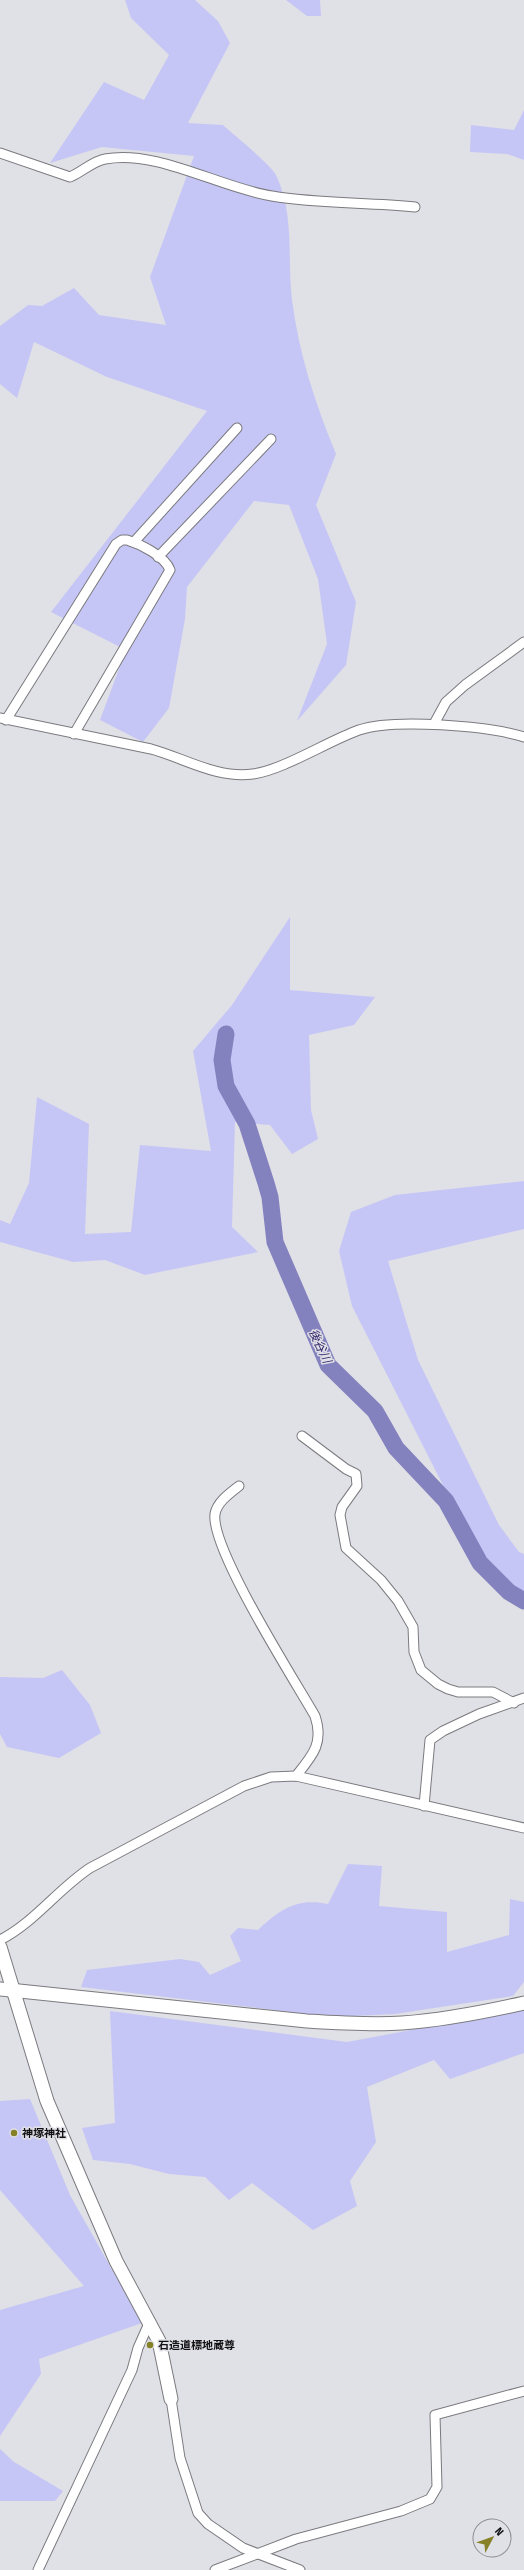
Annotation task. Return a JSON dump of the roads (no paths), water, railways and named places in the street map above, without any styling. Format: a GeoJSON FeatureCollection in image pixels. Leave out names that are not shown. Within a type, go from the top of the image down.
{"type":"FeatureCollection","features":[{"type":"Feature","properties":{"kind":"street"},"geometry":{"type":"LineString","coordinates":[[0,153],[70,177],[104,159],[135,158],[183,169],[241,190],[274,196],[415,207]]}},
{"type":"Feature","properties":{"kind":"street"},"geometry":{"type":"LineString","coordinates":[[134,542],[237,428]]}},
{"type":"Feature","properties":{"kind":"street"},"geometry":{"type":"LineString","coordinates":[[158,557],[270,439]]}},
{"type":"Feature","properties":{"kind":"street"},"geometry":{"type":"LineString","coordinates":[[74,734],[170,570],[168,565],[158,557],[134,542],[122,540],[116,544],[3,719],[74,734],[151,749],[174,755],[210,770],[252,774],[361,730],[434,724],[490,730],[524,737]]}},
{"type":"Feature","properties":{"kind":"street"},"geometry":{"type":"LineString","coordinates":[[434,724],[446,702],[465,685],[524,642]]}},
{"type":"Feature","properties":{"kind":"street"},"geometry":{"type":"LineString","coordinates":[[302,1436],[346,1469],[356,1474],[358,1486],[342,1507],[340,1515],[346,1548],[381,1580],[398,1601],[413,1627],[414,1652],[421,1670],[438,1684],[448,1689],[463,1692],[493,1692],[514,1703]]}},
{"type":"Feature","properties":{"kind":"street"},"geometry":{"type":"LineString","coordinates":[[238,1486],[224,1498],[215,1514],[220,1538],[263,1628],[314,1716],[320,1730],[320,1739],[314,1752],[296,1776]]}},
{"type":"Feature","properties":{"kind":"street"},"geometry":{"type":"LineString","coordinates":[[424,1806],[430,1740],[443,1731],[479,1714],[514,1703],[524,1698]]}},
{"type":"Feature","properties":{"kind":"street"},"geometry":{"type":"LineString","coordinates":[[0,1940],[13,1934],[70,1881],[90,1868],[244,1786],[271,1777],[296,1776],[524,1828]]}},
{"type":"Feature","properties":{"kind":"street"},"geometry":{"type":"LineString","coordinates":[[0,1947],[6,1989],[47,2101],[116,2261],[150,2321],[159,2341],[165,2360],[180,2458],[198,2513],[223,2536],[258,2553],[300,2570]]}},
{"type":"Feature","properties":{"kind":"street"},"geometry":{"type":"LineString","coordinates":[[6,1989],[260,2017],[351,2024],[403,2023],[472,2014],[524,2003]]}},
{"type":"Feature","properties":{"kind":"street"},"geometry":{"type":"LineString","coordinates":[[41,2570],[132,2370],[138,2348],[150,2321]]}},
{"type":"Feature","properties":{"kind":"street"},"geometry":{"type":"LineString","coordinates":[[215,2570],[296,2540],[401,2511],[430,2499],[437,2487],[435,2415],[524,2391]]}},
{"type":"Feature","properties":{"kind":"waterway","name":"後谷川"},"geometry":{"type":"LineString","coordinates":[[226,1034],[222,1060],[226,1086],[247,1124],[266,1183],[270,1197],[275,1242],[328,1365],[375,1411],[396,1448],[446,1501],[480,1563],[509,1592],[524,1601]]}},
{"type":"Feature","properties":{"kind":"place","name":"神塚神社"},"geometry":{"type":"Point","coordinates":[14,2133]}},
{"type":"Feature","properties":{"kind":"place","name":"石造道標地蔵尊"},"geometry":{"type":"Point","coordinates":[150,2345]}}]}
